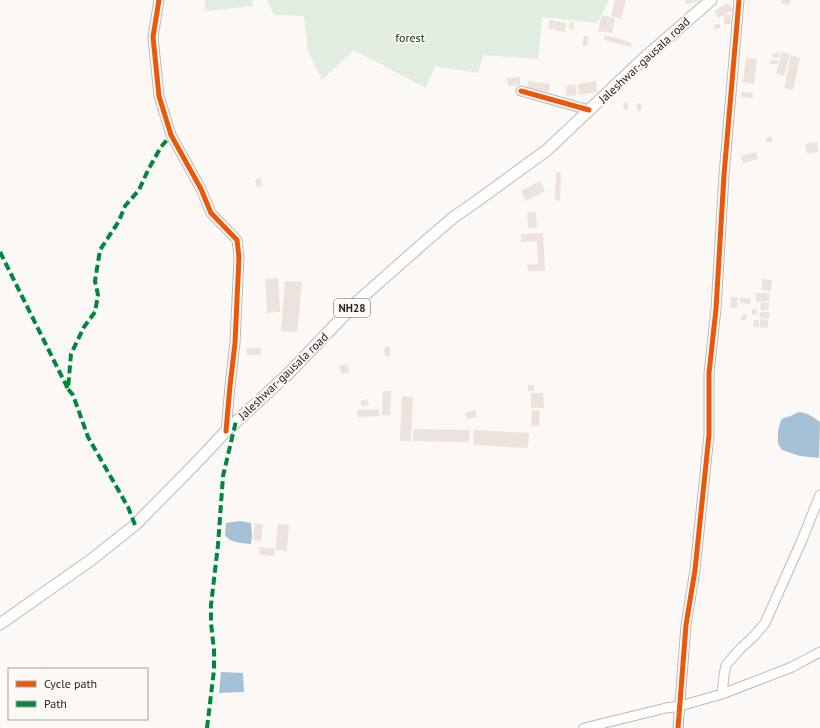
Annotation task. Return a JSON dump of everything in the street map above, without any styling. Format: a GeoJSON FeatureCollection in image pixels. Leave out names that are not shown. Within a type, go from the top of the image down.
{"type":"FeatureCollection","features":[{"type":"Feature","properties":{"kind":"main road","name":"Jaleshwar-gausala road"},"geometry":{"type":"LineString","coordinates":[[0,624],[91,560],[135,525],[226,431],[287,375],[358,301],[454,217],[547,150],[641,61],[711,0]]}},
{"type":"Feature","properties":{"kind":"street"},"geometry":{"type":"LineString","coordinates":[[159,0],[153,37],[159,96],[171,135],[201,189],[211,213],[237,240],[239,257],[235,342],[226,431]]}},
{"type":"Feature","properties":{"kind":"street"},"geometry":{"type":"LineString","coordinates":[[678,728],[686,624],[695,570],[709,434],[709,373],[716,309],[724,175],[739,0]]}},
{"type":"Feature","properties":{"kind":"street"},"geometry":{"type":"LineString","coordinates":[[521,91],[589,110]]}},
{"type":"Feature","properties":{"kind":"street"},"geometry":{"type":"LineString","coordinates":[[722,694],[726,665],[766,623],[820,495]]}},
{"type":"Feature","properties":{"kind":"street"},"geometry":{"type":"LineString","coordinates":[[584,728],[680,706],[722,694],[792,667],[820,652]]}},
{"type":"Feature","properties":{"kind":"green space"},"geometry":{"type":"Polygon","coordinates":[[[205,0],[252,0],[253,6],[205,11],[205,0]]]}},
{"type":"Feature","properties":{"kind":"green space","name":"forest"},"geometry":{"type":"Polygon","coordinates":[[[267,0],[609,0],[597,23],[542,17],[538,59],[483,55],[478,73],[435,66],[426,88],[354,50],[322,80],[308,51],[304,16],[274,15],[267,0]]]}},
{"type":"Feature","properties":{"kind":"water"},"geometry":{"type":"Polygon","coordinates":[[[800,412],[808,414],[820,422],[819,458],[800,456],[782,450],[778,444],[778,431],[781,420],[800,412]]]}},
{"type":"Feature","properties":{"kind":"water"},"geometry":{"type":"Polygon","coordinates":[[[240,521],[251,523],[251,544],[230,540],[225,535],[226,523],[240,521]]]}},
{"type":"Feature","properties":{"kind":"water"},"geometry":{"type":"Polygon","coordinates":[[[221,672],[243,673],[244,692],[219,693],[221,672]]]}},
{"type":"Feature","properties":{"kind":"building"},"geometry":{"type":"Polygon","coordinates":[[[615,0],[626,0],[621,19],[611,16],[615,0]]]}},
{"type":"Feature","properties":{"kind":"building"},"geometry":{"type":"Polygon","coordinates":[[[685,0],[699,0],[699,1],[686,4],[685,0]]]}},
{"type":"Feature","properties":{"kind":"building"},"geometry":{"type":"Polygon","coordinates":[[[782,0],[790,0],[789,5],[782,4],[782,0]]]}},
{"type":"Feature","properties":{"kind":"building"},"geometry":{"type":"Polygon","coordinates":[[[728,3],[733,10],[718,18],[714,11],[728,3]]]}},
{"type":"Feature","properties":{"kind":"building"},"geometry":{"type":"Polygon","coordinates":[[[602,15],[615,18],[612,33],[598,31],[602,15]]]}},
{"type":"Feature","properties":{"kind":"building"},"geometry":{"type":"Polygon","coordinates":[[[724,15],[731,15],[731,24],[724,24],[724,15]]]}},
{"type":"Feature","properties":{"kind":"building"},"geometry":{"type":"Polygon","coordinates":[[[550,20],[554,20],[553,29],[548,29],[550,20]]]}},
{"type":"Feature","properties":{"kind":"building"},"geometry":{"type":"Polygon","coordinates":[[[555,21],[566,23],[565,32],[554,30],[555,21]]]}},
{"type":"Feature","properties":{"kind":"building"},"geometry":{"type":"Polygon","coordinates":[[[570,22],[574,22],[573,30],[569,29],[570,22]]]}},
{"type":"Feature","properties":{"kind":"building"},"geometry":{"type":"Polygon","coordinates":[[[720,24],[721,28],[715,29],[713,25],[720,24]]]}},
{"type":"Feature","properties":{"kind":"building"},"geometry":{"type":"Polygon","coordinates":[[[605,35],[632,43],[631,47],[604,40],[605,35]]]}},
{"type":"Feature","properties":{"kind":"building"},"geometry":{"type":"Polygon","coordinates":[[[584,36],[588,36],[587,46],[582,45],[584,36]]]}},
{"type":"Feature","properties":{"kind":"building"},"geometry":{"type":"Polygon","coordinates":[[[779,52],[780,57],[773,58],[772,54],[779,52]]]}},
{"type":"Feature","properties":{"kind":"building"},"geometry":{"type":"Polygon","coordinates":[[[782,52],[790,54],[784,76],[776,74],[782,52]]]}},
{"type":"Feature","properties":{"kind":"building"},"geometry":{"type":"Polygon","coordinates":[[[791,55],[800,58],[793,90],[784,88],[791,55]]]}},
{"type":"Feature","properties":{"kind":"building"},"geometry":{"type":"Polygon","coordinates":[[[746,58],[757,59],[754,84],[743,82],[746,58]]]}},
{"type":"Feature","properties":{"kind":"building"},"geometry":{"type":"Polygon","coordinates":[[[778,60],[778,64],[770,64],[770,61],[778,60]]]}},
{"type":"Feature","properties":{"kind":"building"},"geometry":{"type":"Polygon","coordinates":[[[520,77],[520,85],[508,86],[507,78],[520,77]]]}},
{"type":"Feature","properties":{"kind":"building"},"geometry":{"type":"Polygon","coordinates":[[[528,81],[550,84],[549,92],[527,88],[528,81]]]}},
{"type":"Feature","properties":{"kind":"building"},"geometry":{"type":"Polygon","coordinates":[[[596,81],[597,92],[579,95],[578,84],[596,81]]]}},
{"type":"Feature","properties":{"kind":"building"},"geometry":{"type":"Polygon","coordinates":[[[575,84],[577,95],[567,96],[565,86],[575,84]]]}},
{"type":"Feature","properties":{"kind":"building"},"geometry":{"type":"Polygon","coordinates":[[[742,92],[753,93],[753,98],[741,97],[742,92]]]}},
{"type":"Feature","properties":{"kind":"building"},"geometry":{"type":"Polygon","coordinates":[[[624,103],[628,103],[628,109],[623,109],[624,103]]]}},
{"type":"Feature","properties":{"kind":"building"},"geometry":{"type":"Polygon","coordinates":[[[637,103],[641,104],[641,111],[637,111],[637,103]]]}},
{"type":"Feature","properties":{"kind":"building"},"geometry":{"type":"Polygon","coordinates":[[[766,137],[772,137],[772,142],[766,142],[766,137]]]}},
{"type":"Feature","properties":{"kind":"building"},"geometry":{"type":"Polygon","coordinates":[[[817,142],[818,152],[807,154],[805,144],[817,142]]]}},
{"type":"Feature","properties":{"kind":"building"},"geometry":{"type":"Polygon","coordinates":[[[756,152],[758,159],[743,163],[741,156],[756,152]]]}},
{"type":"Feature","properties":{"kind":"building"},"geometry":{"type":"Polygon","coordinates":[[[556,172],[561,173],[560,201],[555,200],[556,172]]]}},
{"type":"Feature","properties":{"kind":"building"},"geometry":{"type":"Polygon","coordinates":[[[260,178],[262,185],[257,187],[255,180],[260,178]]]}},
{"type":"Feature","properties":{"kind":"building"},"geometry":{"type":"Polygon","coordinates":[[[540,181],[545,191],[526,201],[521,191],[540,181]]]}},
{"type":"Feature","properties":{"kind":"building"},"geometry":{"type":"Polygon","coordinates":[[[536,212],[537,228],[528,228],[527,213],[536,212]]]}},
{"type":"Feature","properties":{"kind":"building"},"geometry":{"type":"Polygon","coordinates":[[[543,233],[545,271],[528,271],[527,265],[538,264],[537,241],[521,242],[521,234],[543,233]]]}},
{"type":"Feature","properties":{"kind":"building"},"geometry":{"type":"Polygon","coordinates":[[[278,278],[280,312],[267,313],[265,279],[278,278]]]}},
{"type":"Feature","properties":{"kind":"building"},"geometry":{"type":"Polygon","coordinates":[[[762,279],[772,280],[771,291],[762,290],[762,279]]]}},
{"type":"Feature","properties":{"kind":"building"},"geometry":{"type":"Polygon","coordinates":[[[285,281],[302,282],[297,332],[281,331],[285,281]]]}},
{"type":"Feature","properties":{"kind":"building"},"geometry":{"type":"Polygon","coordinates":[[[756,293],[769,293],[769,301],[756,302],[756,293]]]}},
{"type":"Feature","properties":{"kind":"building"},"geometry":{"type":"Polygon","coordinates":[[[731,297],[738,297],[737,308],[730,308],[731,297]]]}},
{"type":"Feature","properties":{"kind":"building"},"geometry":{"type":"Polygon","coordinates":[[[740,298],[751,298],[750,304],[740,303],[740,298]]]}},
{"type":"Feature","properties":{"kind":"building"},"geometry":{"type":"Polygon","coordinates":[[[761,302],[769,303],[768,310],[760,310],[761,302]]]}},
{"type":"Feature","properties":{"kind":"building"},"geometry":{"type":"Polygon","coordinates":[[[752,309],[757,309],[757,315],[752,315],[752,309]]]}},
{"type":"Feature","properties":{"kind":"building"},"geometry":{"type":"Polygon","coordinates":[[[760,312],[769,312],[769,319],[759,318],[760,312]]]}},
{"type":"Feature","properties":{"kind":"building"},"geometry":{"type":"Polygon","coordinates":[[[742,314],[747,315],[746,320],[741,320],[742,314]]]}},
{"type":"Feature","properties":{"kind":"building"},"geometry":{"type":"Polygon","coordinates":[[[760,319],[768,320],[768,328],[760,327],[760,319]]]}},
{"type":"Feature","properties":{"kind":"building"},"geometry":{"type":"Polygon","coordinates":[[[754,320],[759,320],[759,327],[753,326],[754,320]]]}},
{"type":"Feature","properties":{"kind":"building"},"geometry":{"type":"Polygon","coordinates":[[[384,347],[390,347],[390,356],[385,356],[384,347]]]}},
{"type":"Feature","properties":{"kind":"building"},"geometry":{"type":"Polygon","coordinates":[[[246,348],[261,348],[261,355],[247,355],[246,348]]]}},
{"type":"Feature","properties":{"kind":"building"},"geometry":{"type":"Polygon","coordinates":[[[347,364],[349,372],[342,374],[339,366],[347,364]]]}},
{"type":"Feature","properties":{"kind":"building"},"geometry":{"type":"Polygon","coordinates":[[[528,385],[534,385],[534,391],[528,391],[528,385]]]}},
{"type":"Feature","properties":{"kind":"building"},"geometry":{"type":"Polygon","coordinates":[[[383,391],[391,391],[390,415],[382,415],[383,391]]]}},
{"type":"Feature","properties":{"kind":"building"},"geometry":{"type":"Polygon","coordinates":[[[531,393],[543,393],[544,408],[531,408],[531,393]]]}},
{"type":"Feature","properties":{"kind":"building"},"geometry":{"type":"Polygon","coordinates":[[[402,396],[413,397],[411,441],[400,441],[402,396]]]}},
{"type":"Feature","properties":{"kind":"building"},"geometry":{"type":"Polygon","coordinates":[[[367,399],[369,405],[362,407],[360,401],[367,399]]]}},
{"type":"Feature","properties":{"kind":"building"},"geometry":{"type":"Polygon","coordinates":[[[379,409],[379,416],[358,417],[357,410],[379,409]]]}},
{"type":"Feature","properties":{"kind":"building"},"geometry":{"type":"Polygon","coordinates":[[[475,410],[477,417],[467,419],[465,413],[475,410]]]}},
{"type":"Feature","properties":{"kind":"building"},"geometry":{"type":"Polygon","coordinates":[[[532,410],[540,411],[539,426],[531,426],[532,410]]]}},
{"type":"Feature","properties":{"kind":"building"},"geometry":{"type":"Polygon","coordinates":[[[413,429],[470,430],[469,442],[413,441],[413,429]]]}},
{"type":"Feature","properties":{"kind":"building"},"geometry":{"type":"Polygon","coordinates":[[[474,430],[529,433],[528,448],[473,445],[474,430]]]}},
{"type":"Feature","properties":{"kind":"building"},"geometry":{"type":"Polygon","coordinates":[[[255,523],[263,525],[261,541],[253,540],[255,523]]]}},
{"type":"Feature","properties":{"kind":"building"},"geometry":{"type":"Polygon","coordinates":[[[278,524],[289,525],[287,551],[276,550],[278,524]]]}},
{"type":"Feature","properties":{"kind":"building"},"geometry":{"type":"Polygon","coordinates":[[[259,547],[275,548],[274,556],[259,554],[259,547]]]}},
{"type":"Feature","properties":{"kind":"marked path"},"geometry":{"type":"LineString","coordinates":[[135,525],[128,507],[88,437],[73,395],[68,389],[71,354],[84,327],[95,312],[98,295],[95,281],[100,250],[119,221],[125,206],[139,190],[161,147],[171,135]]}},
{"type":"Feature","properties":{"kind":"marked path"},"geometry":{"type":"LineString","coordinates":[[0,252],[68,389]]}},
{"type":"Feature","properties":{"kind":"marked path"},"geometry":{"type":"LineString","coordinates":[[207,728],[214,670],[211,605],[218,545],[223,476],[236,421]]}},
{"type":"Feature","properties":{"kind":"cycle path"},"geometry":{"type":"LineString","coordinates":[[159,0],[153,37],[159,96],[171,135],[201,189],[211,213],[237,240],[239,257],[235,343],[226,431]]}},
{"type":"Feature","properties":{"kind":"cycle path"},"geometry":{"type":"LineString","coordinates":[[678,728],[686,625],[695,570],[709,435],[709,373],[716,309],[724,175],[739,0]]}},
{"type":"Feature","properties":{"kind":"cycle path"},"geometry":{"type":"LineString","coordinates":[[521,91],[589,110]]}}]}
